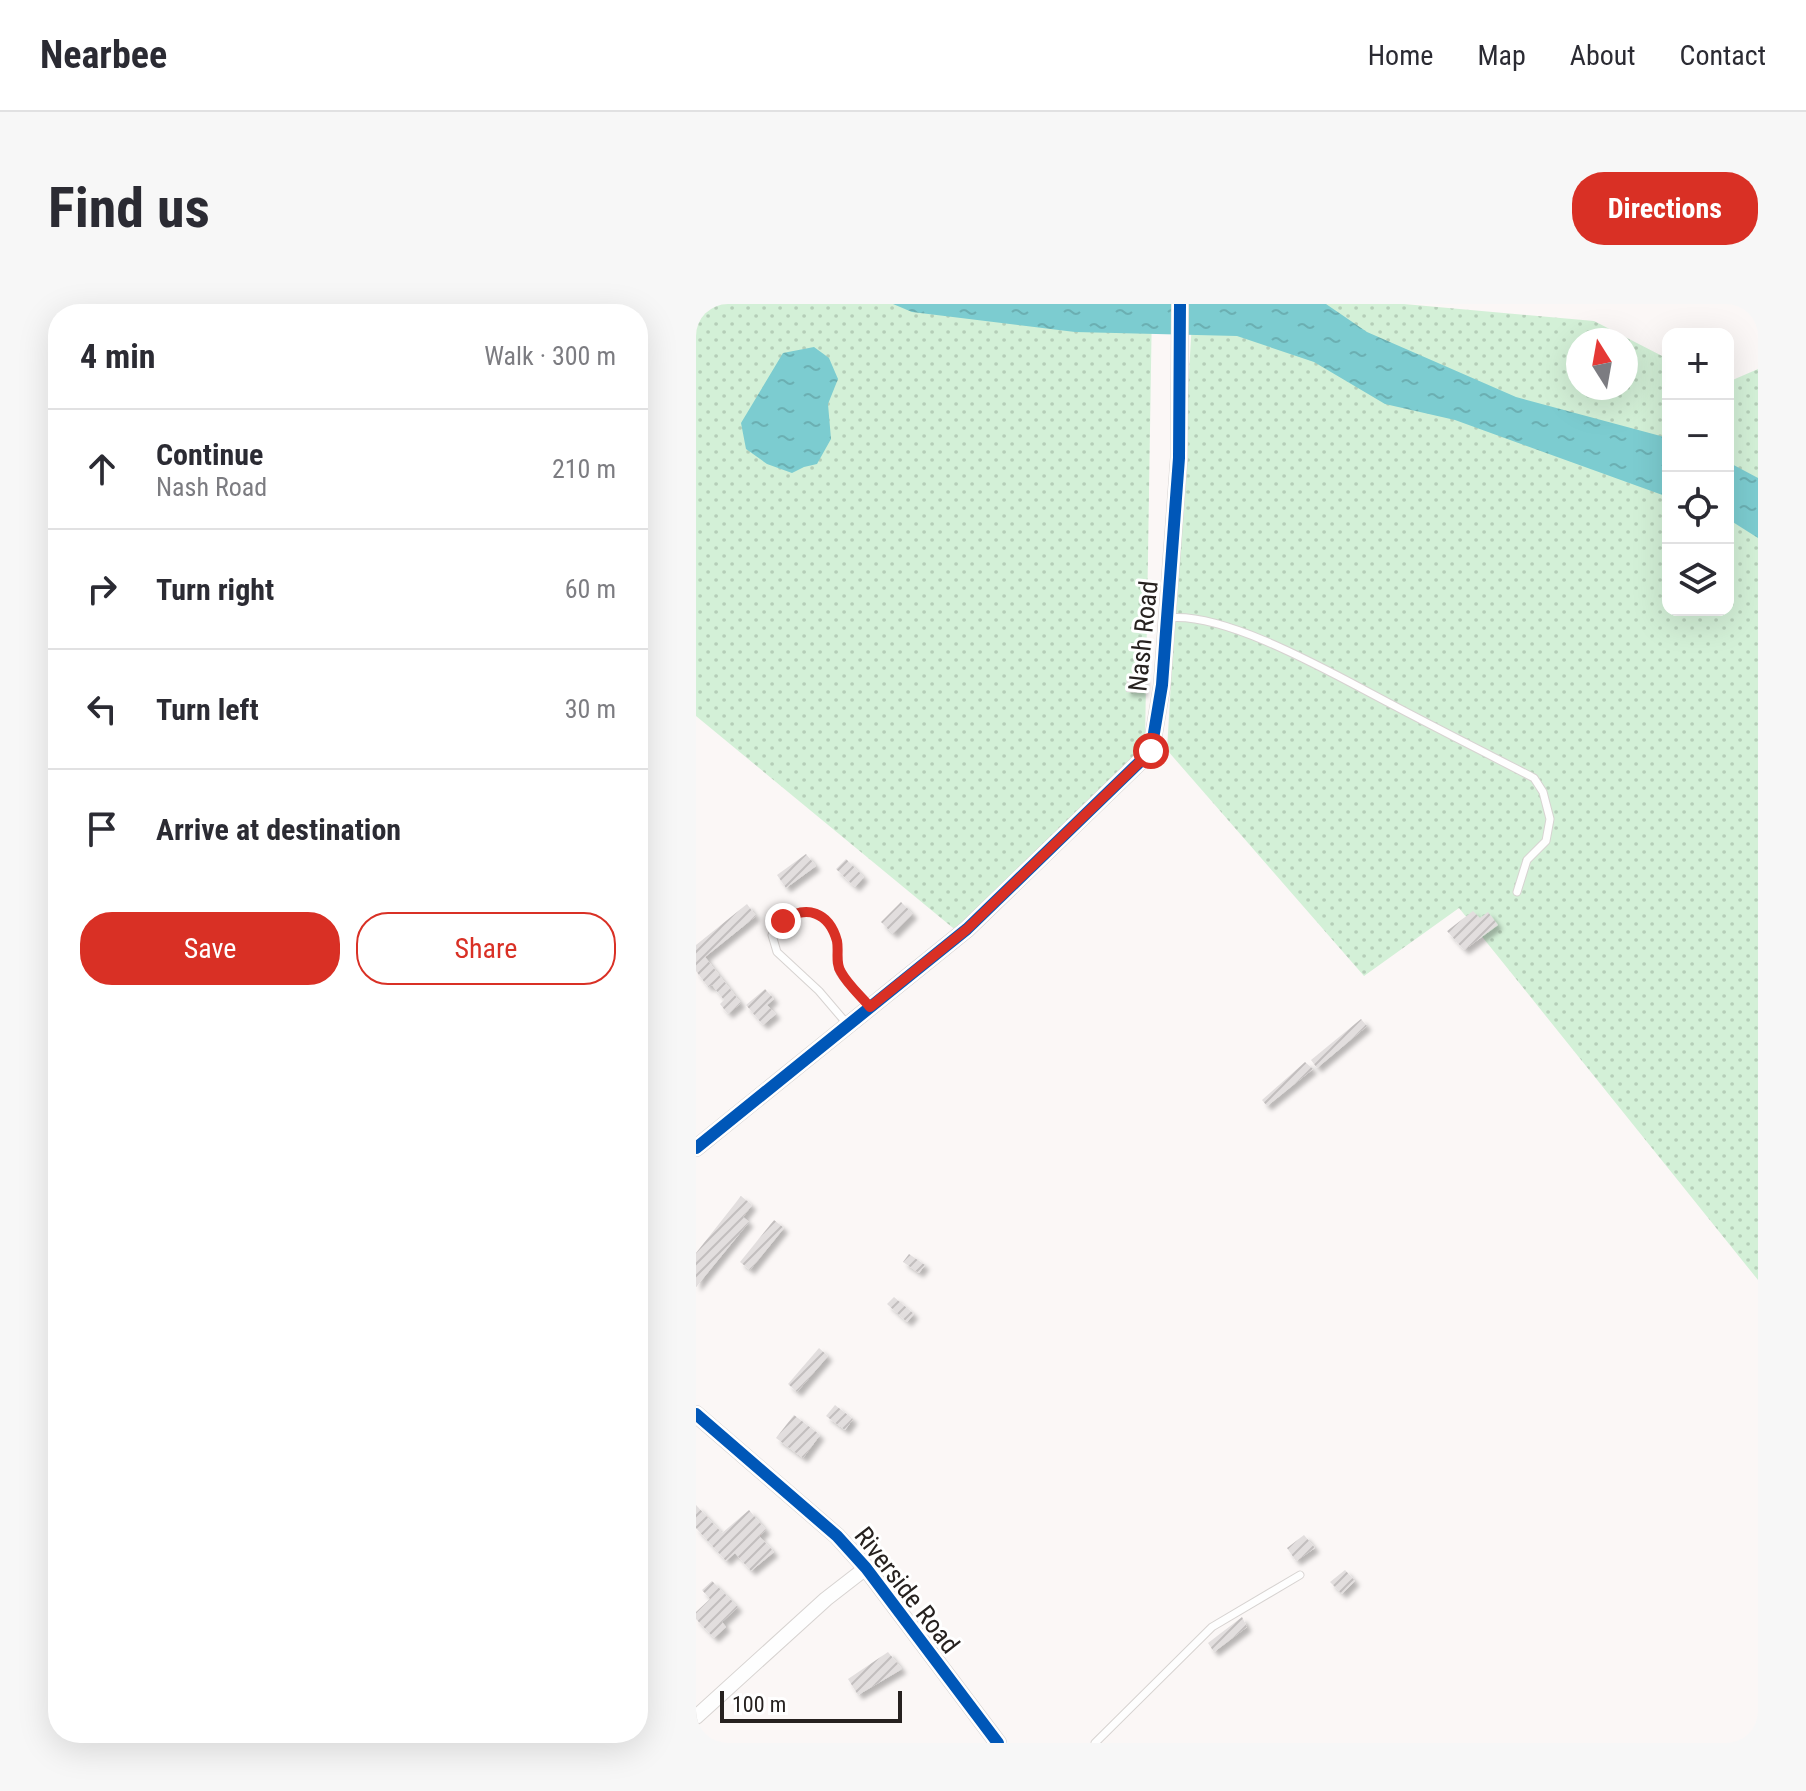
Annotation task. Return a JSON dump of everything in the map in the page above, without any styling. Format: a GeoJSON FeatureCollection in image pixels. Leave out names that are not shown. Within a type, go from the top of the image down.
{"type":"FeatureCollection","features":[{"type":"Feature","properties":{"kind":"street","name":"Nash Road"},"geometry":{"type":"LineString","coordinates":[[696,1148],[967,929],[1151,751],[1162,685],[1170,593],[1180,437],[1180,304]]}},
{"type":"Feature","properties":{"kind":"street","name":"Riverside Road"},"geometry":{"type":"LineString","coordinates":[[696,1414],[816,1516],[866,1568],[998,1743]]}},
{"type":"Feature","properties":{"kind":"street"},"geometry":{"type":"LineString","coordinates":[[696,1717],[826,1599],[866,1568]]}},
{"type":"Feature","properties":{"kind":"lane"},"geometry":{"type":"LineString","coordinates":[[1167,618],[1184,616],[1222,625],[1298,656],[1534,778],[1543,792],[1550,819],[1546,841],[1527,860],[1517,892]]}},
{"type":"Feature","properties":{"kind":"lane"},"geometry":{"type":"LineString","coordinates":[[848,1025],[819,991],[777,952],[772,935],[783,921],[799,911],[807,910],[825,920],[837,940],[840,971],[870,1007]]}},
{"type":"Feature","properties":{"kind":"lane"},"geometry":{"type":"LineString","coordinates":[[1095,1743],[1212,1627],[1300,1575]]}},
{"type":"Feature","properties":{"kind":"green space"},"geometry":{"type":"Polygon","coordinates":[[[696,304],[1152,304],[1145,744],[964,937],[696,716],[696,304]]]}},
{"type":"Feature","properties":{"kind":"green space"},"geometry":{"type":"Polygon","coordinates":[[[1193,304],[1404,304],[1594,321],[1608,328],[1566,328],[1566,400],[1638,400],[1638,344],[1662,356],[1662,616],[1734,616],[1734,379],[1758,369],[1758,1280],[1459,908],[1364,976],[1167,750],[1193,304]]]}},
{"type":"Feature","properties":{"kind":"water"},"geometry":{"type":"Polygon","coordinates":[[[893,304],[1326,304],[1367,332],[1516,397],[1662,436],[1662,495],[1455,420],[1385,404],[1314,362],[1237,336],[1075,332],[912,312],[893,304]]]}},
{"type":"Feature","properties":{"kind":"water"},"geometry":{"type":"Polygon","coordinates":[[[814,347],[829,358],[838,379],[828,404],[831,439],[817,464],[792,473],[767,464],[746,449],[741,423],[783,353],[814,347]]]}},
{"type":"Feature","properties":{"kind":"water"},"geometry":{"type":"Polygon","coordinates":[[[1734,465],[1758,478],[1758,538],[1734,523],[1734,465]]]}},
{"type":"Feature","properties":{"kind":"building"},"geometry":{"type":"Polygon","coordinates":[[[1127,675],[1144,677],[1143,693],[1126,692],[1127,675]]]}},
{"type":"Feature","properties":{"kind":"building"},"geometry":{"type":"Polygon","coordinates":[[[806,854],[816,866],[786,888],[777,875],[806,854]]]}},
{"type":"Feature","properties":{"kind":"building"},"geometry":{"type":"Polygon","coordinates":[[[846,859],[864,877],[855,887],[836,869],[846,859]]]}},
{"type":"Feature","properties":{"kind":"building"},"geometry":{"type":"Polygon","coordinates":[[[901,902],[913,914],[893,934],[881,922],[901,902]]]}},
{"type":"Feature","properties":{"kind":"building"},"geometry":{"type":"Polygon","coordinates":[[[747,904],[756,916],[705,957],[741,1003],[728,1014],[720,1004],[724,1000],[712,985],[708,987],[696,971],[696,945],[747,904]]]}},
{"type":"Feature","properties":{"kind":"building"},"geometry":{"type":"Polygon","coordinates":[[[1473,911],[1480,918],[1488,912],[1498,925],[1464,950],[1447,931],[1473,911]]]}},
{"type":"Feature","properties":{"kind":"building"},"geometry":{"type":"Polygon","coordinates":[[[765,989],[774,999],[767,1005],[776,1014],[763,1025],[746,1005],[765,989]]]}},
{"type":"Feature","properties":{"kind":"building"},"geometry":{"type":"Polygon","coordinates":[[[1361,1019],[1367,1026],[1317,1068],[1311,1060],[1361,1019]]]}},
{"type":"Feature","properties":{"kind":"building"},"geometry":{"type":"Polygon","coordinates":[[[1305,1062],[1313,1069],[1267,1106],[1262,1100],[1305,1062]]]}},
{"type":"Feature","properties":{"kind":"building"},"geometry":{"type":"Polygon","coordinates":[[[741,1196],[752,1205],[743,1217],[749,1222],[696,1287],[696,1253],[741,1196]]]}},
{"type":"Feature","properties":{"kind":"building"},"geometry":{"type":"Polygon","coordinates":[[[774,1220],[784,1228],[750,1270],[740,1262],[774,1220]]]}},
{"type":"Feature","properties":{"kind":"building"},"geometry":{"type":"Polygon","coordinates":[[[909,1254],[925,1265],[919,1273],[903,1262],[909,1254]]]}},
{"type":"Feature","properties":{"kind":"building"},"geometry":{"type":"Polygon","coordinates":[[[894,1297],[914,1314],[907,1322],[887,1304],[894,1297]]]}},
{"type":"Feature","properties":{"kind":"building"},"geometry":{"type":"Polygon","coordinates":[[[819,1348],[828,1356],[797,1392],[788,1384],[819,1348]]]}},
{"type":"Feature","properties":{"kind":"building"},"geometry":{"type":"Polygon","coordinates":[[[835,1405],[853,1419],[845,1430],[826,1416],[835,1405]]]}},
{"type":"Feature","properties":{"kind":"building"},"geometry":{"type":"Polygon","coordinates":[[[794,1415],[820,1435],[803,1458],[776,1438],[794,1415]]]}},
{"type":"Feature","properties":{"kind":"building"},"geometry":{"type":"Polygon","coordinates":[[[696,1505],[722,1533],[749,1510],[766,1530],[759,1536],[774,1552],[751,1571],[735,1553],[726,1561],[696,1528],[696,1505]]]}},
{"type":"Feature","properties":{"kind":"building"},"geometry":{"type":"Polygon","coordinates":[[[1304,1535],[1315,1548],[1296,1561],[1287,1548],[1304,1535]]]}},
{"type":"Feature","properties":{"kind":"building"},"geometry":{"type":"Polygon","coordinates":[[[1345,1570],[1355,1581],[1342,1594],[1330,1582],[1345,1570]]]}},
{"type":"Feature","properties":{"kind":"building"},"geometry":{"type":"Polygon","coordinates":[[[712,1581],[738,1607],[722,1622],[726,1627],[714,1638],[696,1619],[696,1612],[710,1599],[702,1590],[712,1581]]]}},
{"type":"Feature","properties":{"kind":"building"},"geometry":{"type":"Polygon","coordinates":[[[1242,1617],[1247,1627],[1214,1652],[1208,1643],[1242,1617]]]}},
{"type":"Feature","properties":{"kind":"building"},"geometry":{"type":"Polygon","coordinates":[[[888,1652],[902,1669],[858,1695],[848,1679],[888,1652]]]}},
{"type":"Feature","properties":{"kind":"cycle path"},"geometry":{"type":"LineString","coordinates":[[696,1148],[967,929],[1151,751],[1162,685],[1179,458],[1180,304]]}},
{"type":"Feature","properties":{"kind":"cycle path"},"geometry":{"type":"LineString","coordinates":[[696,1414],[837,1536],[866,1568],[998,1743]]}},
{"type":"Feature","properties":{"kind":"route"},"geometry":{"type":"LineString","coordinates":[[783,921],[799,911],[807,910],[825,920],[837,940],[840,971],[870,1007],[967,929],[1151,751]]}}]}
